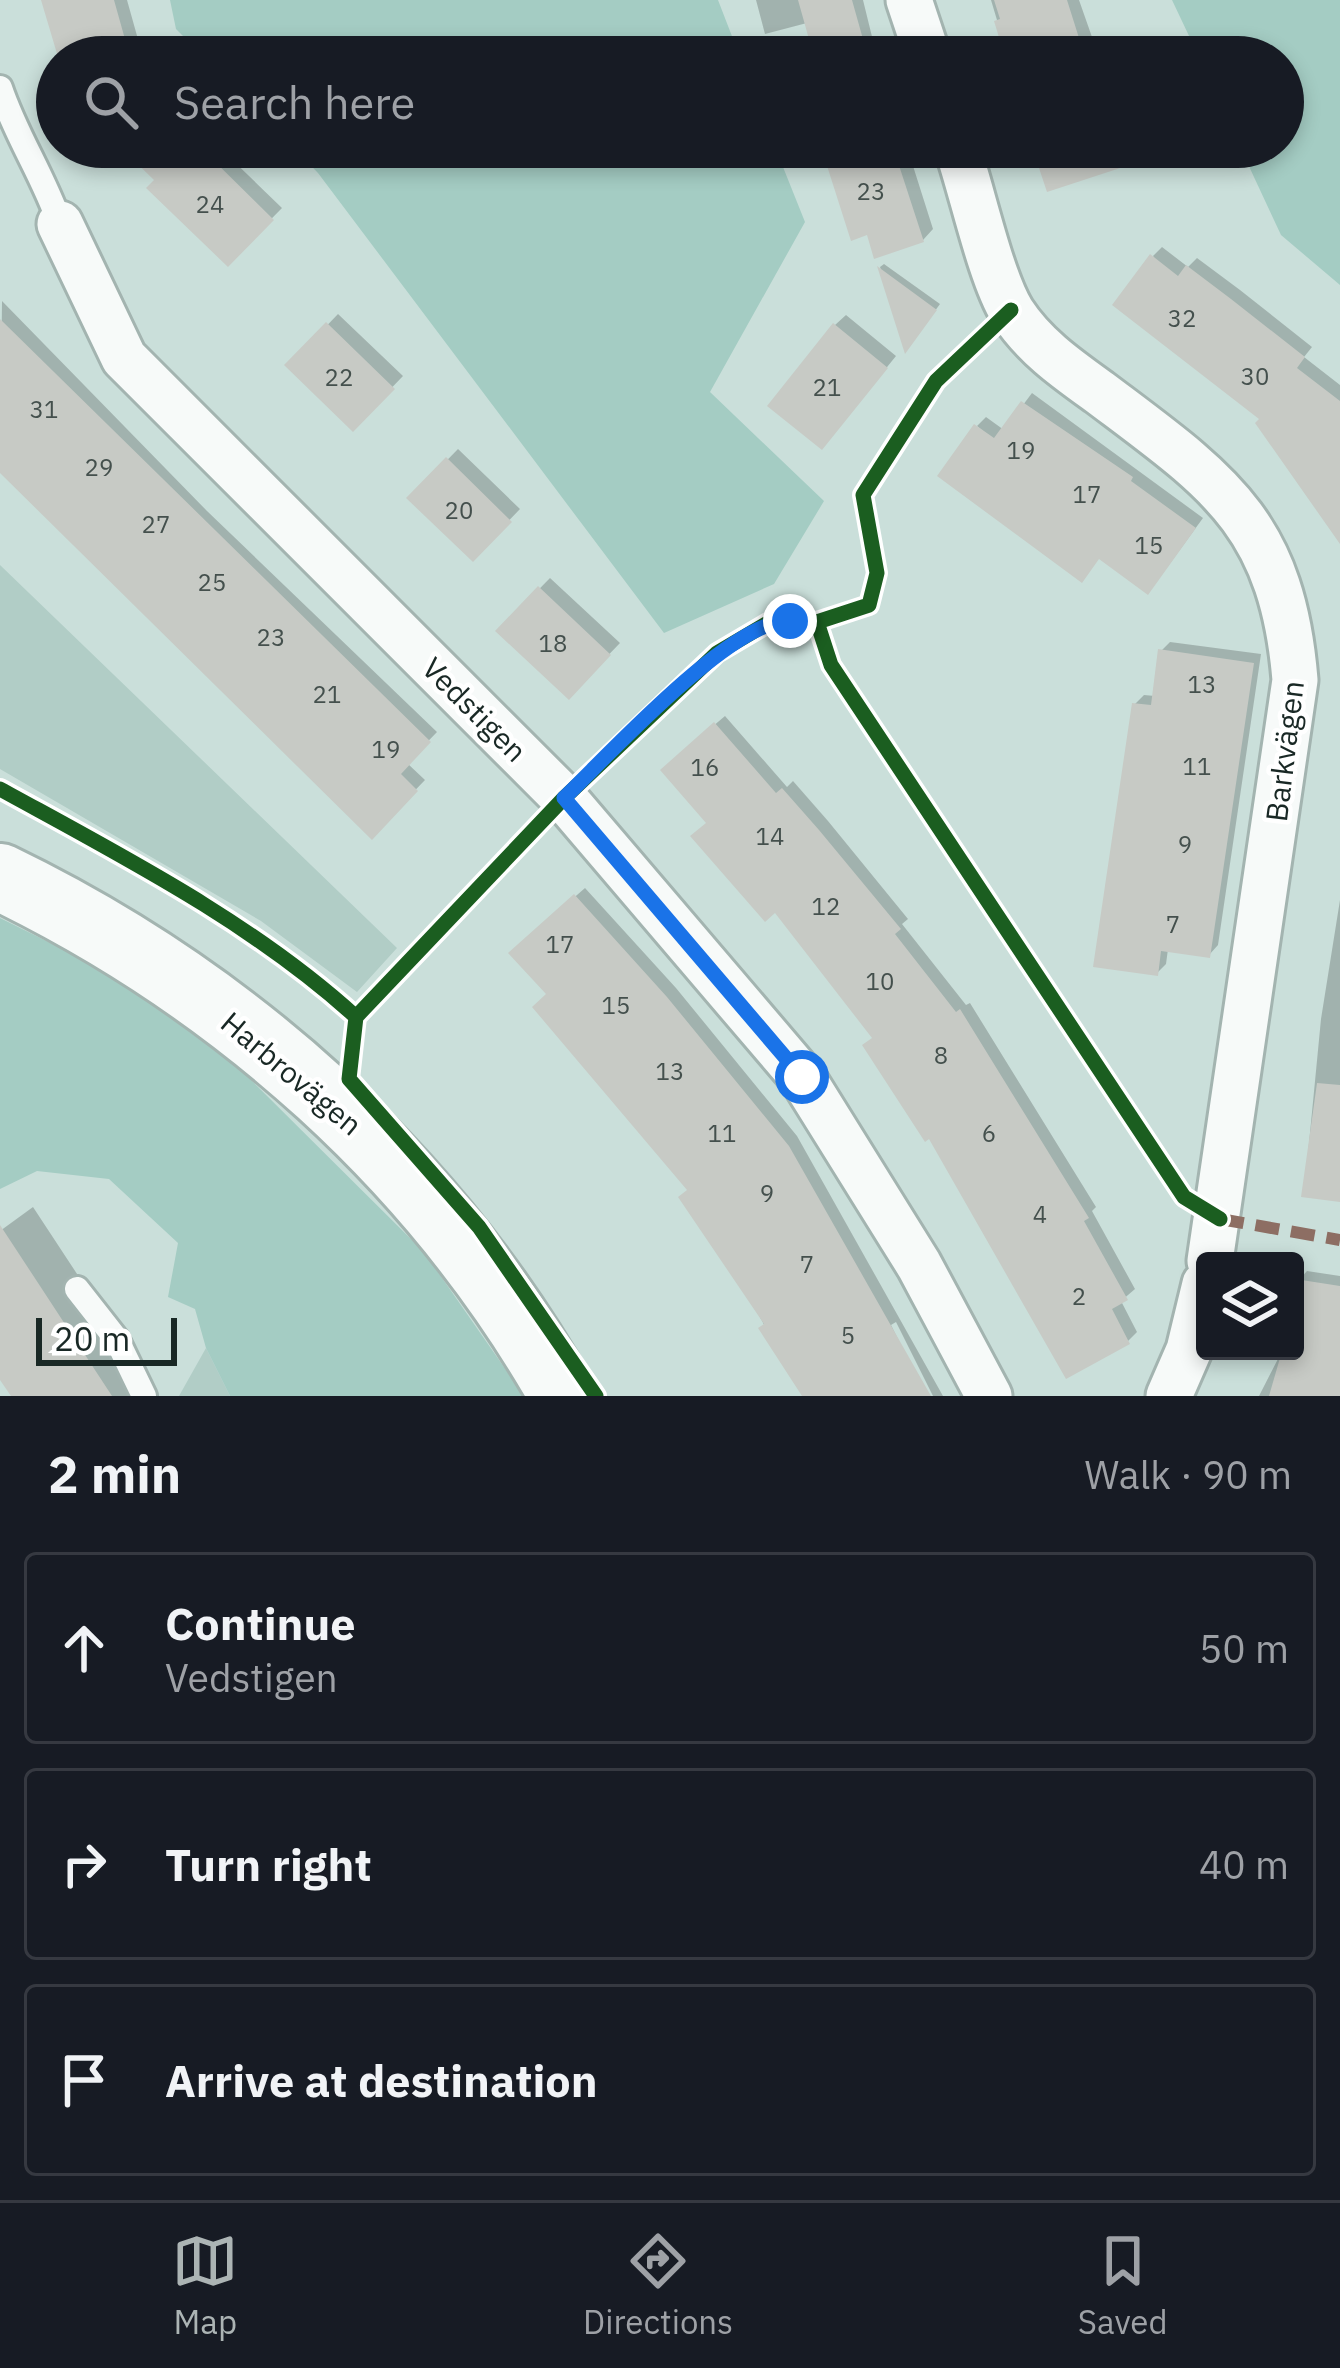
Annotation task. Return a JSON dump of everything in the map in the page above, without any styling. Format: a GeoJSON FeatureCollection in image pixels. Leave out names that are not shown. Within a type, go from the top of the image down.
{"type":"FeatureCollection","features":[{"type":"Feature","properties":{"kind":"street"},"geometry":{"type":"LineString","coordinates":[[909,0],[921,36]]}},
{"type":"Feature","properties":{"kind":"street","name":"Barkvägen"},"geometry":{"type":"LineString","coordinates":[[964,168],[1010,310],[1049,355],[1212,476],[1264,546],[1291,625],[1295,680],[1211,1252]]}},
{"type":"Feature","properties":{"kind":"street","name":"Vedstigen"},"geometry":{"type":"LineString","coordinates":[[60,224],[124,358],[564,798],[802,1077],[919,1265],[988,1396]]}},
{"type":"Feature","properties":{"kind":"street","name":"Harbrovägen"},"geometry":{"type":"LineString","coordinates":[[0,877],[94,922],[185,984],[342,1111],[406,1174],[514,1309],[563,1396]]}},
{"type":"Feature","properties":{"kind":"street"},"geometry":{"type":"LineString","coordinates":[[1169,1396],[1196,1321]]}},
{"type":"Feature","properties":{"kind":"lane"},"geometry":{"type":"LineString","coordinates":[[0,88],[16,135],[36,161]]}},
{"type":"Feature","properties":{"kind":"lane"},"geometry":{"type":"LineString","coordinates":[[39,168],[60,224]]}},
{"type":"Feature","properties":{"kind":"lane"},"geometry":{"type":"LineString","coordinates":[[77,1289],[117,1340],[144,1396]]}},
{"type":"Feature","properties":{"kind":"green space"},"geometry":{"type":"Polygon","coordinates":[[[170,0],[718,0],[732,36],[183,36],[176,29],[170,0]]]}},
{"type":"Feature","properties":{"kind":"green space"},"geometry":{"type":"Polygon","coordinates":[[[1172,0],[1340,0],[1340,285],[1281,235],[1250,168],[1304,168],[1304,36],[1189,36],[1172,0]]]}},
{"type":"Feature","properties":{"kind":"green space"},"geometry":{"type":"Polygon","coordinates":[[[313,168],[783,168],[805,222],[710,392],[824,501],[774,584],[664,633],[313,168]]]}},
{"type":"Feature","properties":{"kind":"green space"},"geometry":{"type":"Polygon","coordinates":[[[0,565],[397,948],[357,992],[261,921],[0,769],[0,565]]]}},
{"type":"Feature","properties":{"kind":"green space"},"geometry":{"type":"Polygon","coordinates":[[[0,918],[111,973],[230,1059],[424,1252],[524,1396],[230,1396],[206,1348],[195,1309],[168,1297],[178,1243],[109,1179],[37,1171],[0,1189],[0,918]]]}},
{"type":"Feature","properties":{"kind":"green space"},"geometry":{"type":"Polygon","coordinates":[[[206,1348],[230,1396],[179,1396],[206,1348]]]}},
{"type":"Feature","properties":{"kind":"building"},"geometry":{"type":"Polygon","coordinates":[[[41,0],[114,0],[124,36],[52,36],[41,0]]]}},
{"type":"Feature","properties":{"kind":"building"},"geometry":{"type":"Polygon","coordinates":[[[798,0],[852,0],[862,36],[808,36],[798,0]]]}},
{"type":"Feature","properties":{"kind":"building"},"geometry":{"type":"Polygon","coordinates":[[[994,0],[1067,0],[1078,36],[999,36],[994,21],[1000,19],[994,0]]]}},
{"type":"Feature","properties":{"kind":"building"},"geometry":{"type":"Polygon","coordinates":[[[142,168],[221,168],[274,220],[228,267],[146,188],[154,180],[142,168]]]}},
{"type":"Feature","properties":{"kind":"building"},"geometry":{"type":"Polygon","coordinates":[[[828,168],[900,168],[924,242],[874,259],[867,235],[851,241],[828,168]]]}},
{"type":"Feature","properties":{"kind":"building"},"geometry":{"type":"Polygon","coordinates":[[[1039,168],[1120,168],[1047,192],[1039,168]]]}},
{"type":"Feature","properties":{"kind":"building"},"geometry":{"type":"Polygon","coordinates":[[[1150,254],[1178,276],[1186,265],[1231,299],[1305,357],[1297,368],[1340,401],[1340,544],[1255,423],[1259,419],[1112,305],[1150,254]]]}},
{"type":"Feature","properties":{"kind":"building"},"geometry":{"type":"Polygon","coordinates":[[[877,266],[937,310],[905,354],[877,266]]]}},
{"type":"Feature","properties":{"kind":"building"},"geometry":{"type":"Polygon","coordinates":[[[0,319],[431,742],[401,774],[418,791],[372,840],[0,473],[0,319]]]}},
{"type":"Feature","properties":{"kind":"building"},"geometry":{"type":"Polygon","coordinates":[[[326,322],[395,389],[353,432],[284,365],[326,322]]]}},
{"type":"Feature","properties":{"kind":"building"},"geometry":{"type":"Polygon","coordinates":[[[833,323],[888,368],[822,450],[767,406],[833,323]]]}},
{"type":"Feature","properties":{"kind":"building"},"geometry":{"type":"Polygon","coordinates":[[[1021,401],[1133,477],[1131,481],[1196,528],[1148,595],[1099,559],[1082,583],[937,476],[974,424],[994,438],[1021,401]]]}},
{"type":"Feature","properties":{"kind":"building"},"geometry":{"type":"Polygon","coordinates":[[[446,457],[512,522],[473,562],[406,498],[446,457]]]}},
{"type":"Feature","properties":{"kind":"building"},"geometry":{"type":"Polygon","coordinates":[[[538,586],[611,655],[569,700],[495,631],[538,586]]]}},
{"type":"Feature","properties":{"kind":"building"},"geometry":{"type":"Polygon","coordinates":[[[1158,649],[1254,663],[1210,958],[1161,951],[1158,976],[1093,967],[1132,703],[1151,705],[1158,649]]]}},
{"type":"Feature","properties":{"kind":"building"},"geometry":{"type":"Polygon","coordinates":[[[714,722],[776,793],[782,788],[819,830],[901,929],[895,934],[956,1012],[960,1009],[1089,1218],[1084,1221],[1128,1300],[1112,1309],[1130,1344],[1066,1379],[929,1139],[925,1142],[862,1045],[872,1038],[775,913],[765,922],[690,836],[706,823],[660,770],[714,722]]]}},
{"type":"Feature","properties":{"kind":"building"},"geometry":{"type":"Polygon","coordinates":[[[574,894],[667,997],[789,1146],[931,1396],[802,1396],[758,1328],[764,1324],[678,1197],[687,1190],[532,1007],[546,994],[508,953],[574,894]]]}},
{"type":"Feature","properties":{"kind":"building"},"geometry":{"type":"Polygon","coordinates":[[[1317,1083],[1340,1085],[1340,1202],[1301,1197],[1317,1083]]]}},
{"type":"Feature","properties":{"kind":"building"},"geometry":{"type":"Polygon","coordinates":[[[0,1225],[112,1396],[11,1396],[0,1380],[0,1225]]]}},
{"type":"Feature","properties":{"kind":"building"},"geometry":{"type":"Polygon","coordinates":[[[1304,1280],[1340,1286],[1340,1396],[1269,1396],[1279,1360],[1304,1360],[1304,1280]]]}},
{"type":"Feature","properties":{"kind":"marked path"},"geometry":{"type":"LineString","coordinates":[[1220,1219],[1340,1240]]}},
{"type":"Feature","properties":{"kind":"cycle path"},"geometry":{"type":"LineString","coordinates":[[596,1396],[479,1227],[349,1079],[356,1017],[564,798],[717,653],[773,620],[817,622],[869,605],[877,573],[863,495],[936,381],[1011,310]]}},
{"type":"Feature","properties":{"kind":"cycle path"},"geometry":{"type":"LineString","coordinates":[[817,622],[831,665],[1184,1197],[1220,1219]]}},
{"type":"Feature","properties":{"kind":"cycle path"},"geometry":{"type":"LineString","coordinates":[[0,789],[230,921],[356,1017]]}},
{"type":"Feature","properties":{"kind":"route"},"geometry":{"type":"LineString","coordinates":[[790,621],[773,620],[717,653],[564,798],[802,1077]]}}]}
